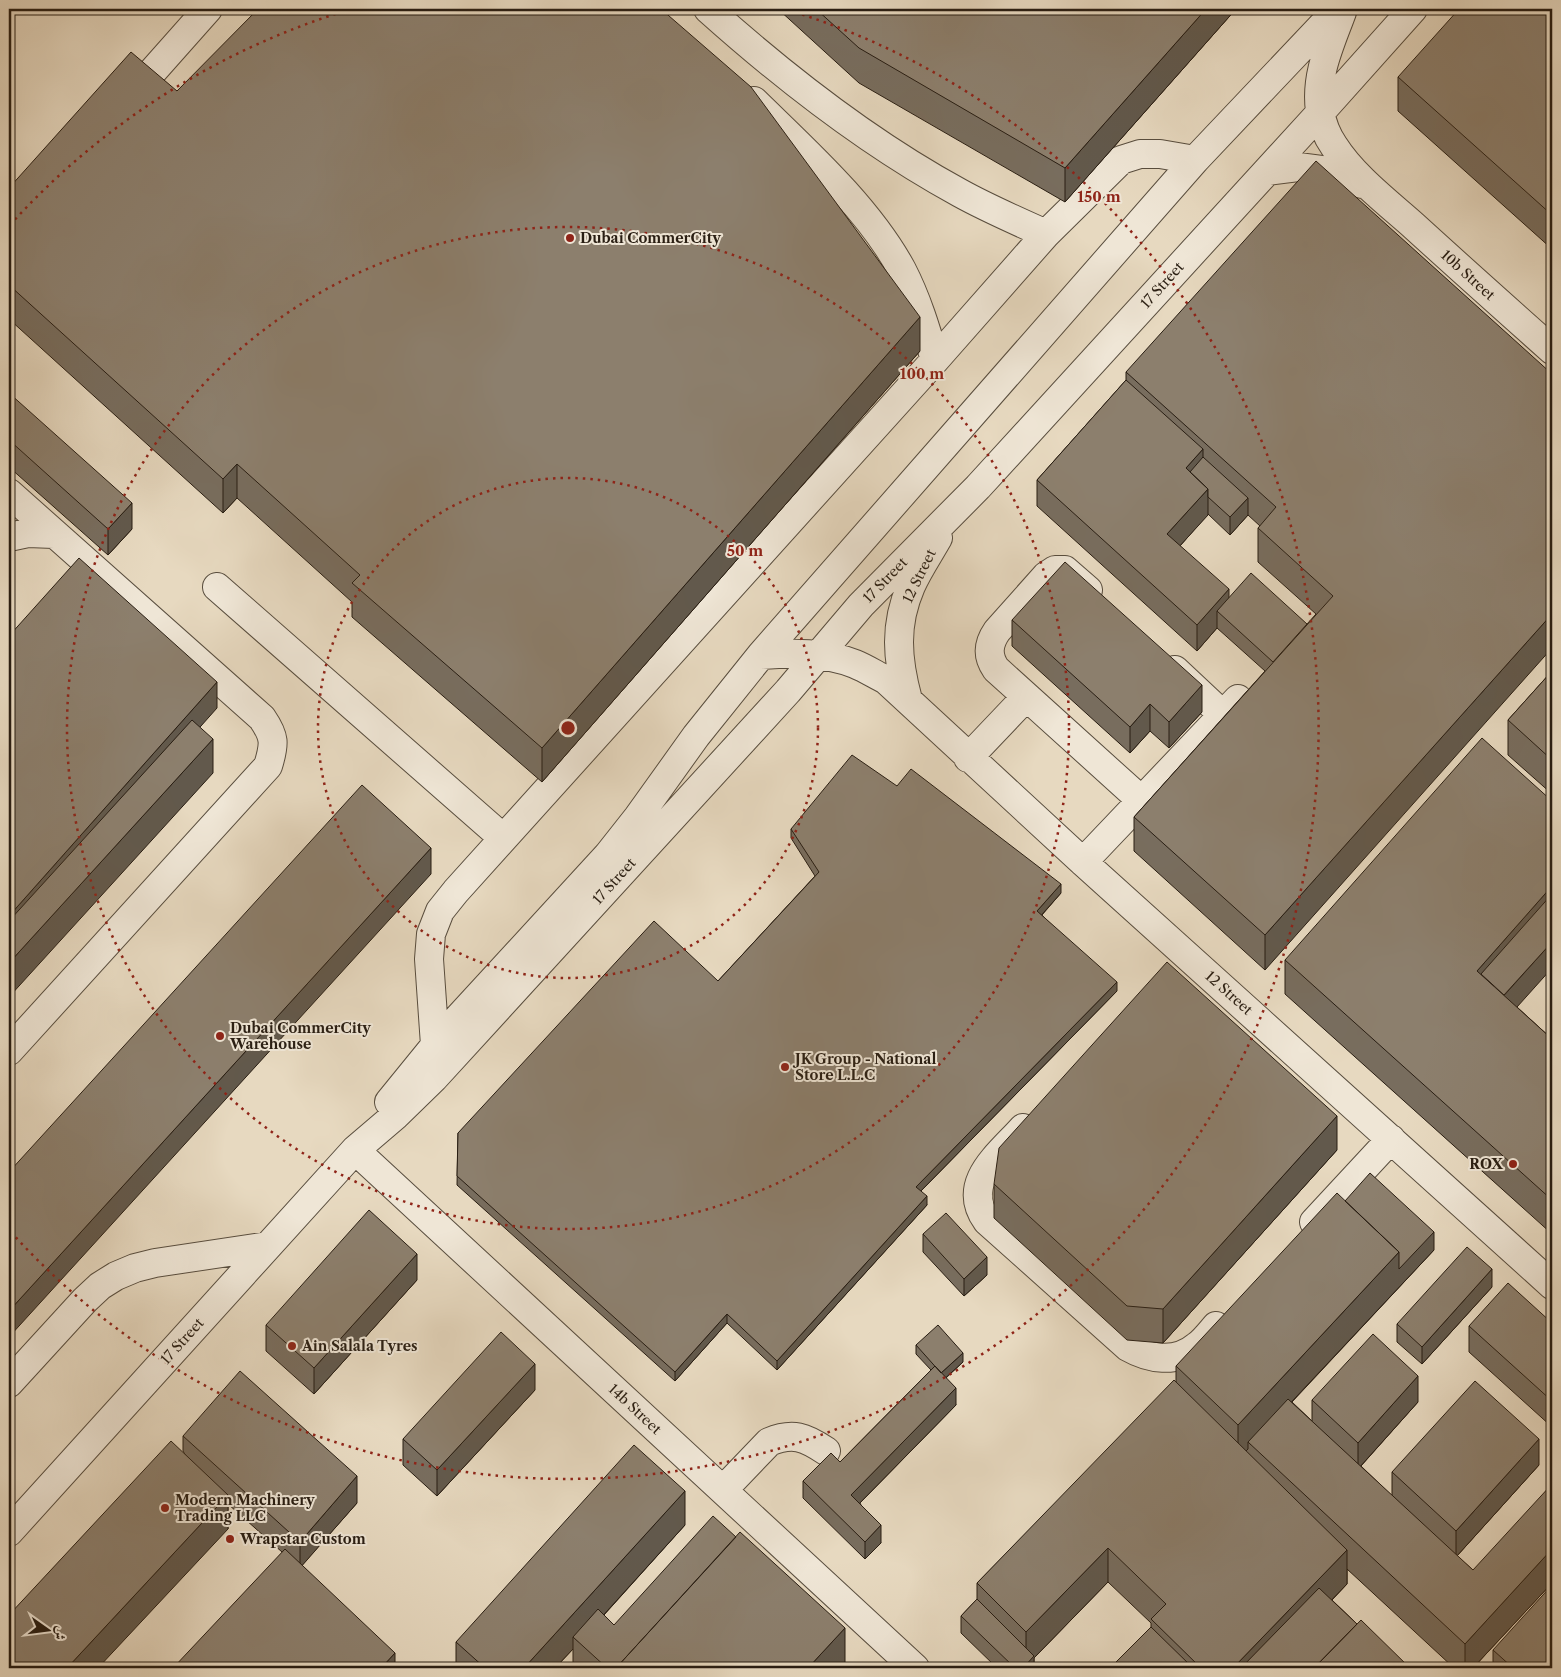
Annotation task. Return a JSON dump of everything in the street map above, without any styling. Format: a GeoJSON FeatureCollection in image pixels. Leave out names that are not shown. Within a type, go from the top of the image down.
{"type":"FeatureCollection","features":[{"type":"Feature","properties":{"kind":"street"},"geometry":{"type":"LineString","coordinates":[[145,80],[208,9]]}},
{"type":"Feature","properties":{"kind":"street"},"geometry":{"type":"LineString","coordinates":[[708,9],[771,64],[825,106],[880,144],[960,194],[1046,234]]}},
{"type":"Feature","properties":{"kind":"street","name":"17 Street"},"geometry":{"type":"LineString","coordinates":[[9,1532],[355,1150],[391,1099],[435,1045],[608,855],[638,817],[696,736],[761,655],[1195,160],[1338,9]]}},
{"type":"Feature","properties":{"kind":"street","name":"10b Street"},"geometry":{"type":"LineString","coordinates":[[1344,9],[1325,55],[1318,93],[1320,113],[1325,130],[1333,146],[1348,165],[1384,200],[1552,350]]}},
{"type":"Feature","properties":{"kind":"street","name":"17 Street"},"geometry":{"type":"LineString","coordinates":[[355,1150],[396,1115],[434,1078],[788,691],[861,604],[978,487],[1413,9]]}},
{"type":"Feature","properties":{"kind":"street"},"geometry":{"type":"LineString","coordinates":[[732,81],[797,143],[876,230],[901,270],[909,287],[921,314],[935,360]]}},
{"type":"Feature","properties":{"kind":"street"},"geometry":{"type":"LineString","coordinates":[[435,1045],[429,959],[431,934],[440,910],[1046,234],[1121,160],[1140,154],[1160,154],[1195,160]]}},
{"type":"Feature","properties":{"kind":"street","name":"10b Street"},"geometry":{"type":"LineString","coordinates":[[1267,171],[1298,167],[1329,170],[1358,182],[1384,200]]}},
{"type":"Feature","properties":{"kind":"street"},"geometry":{"type":"LineString","coordinates":[[9,493],[262,718],[272,732],[274,749],[268,766],[9,1051]]}},
{"type":"Feature","properties":{"kind":"street","name":"12 Street"},"geometry":{"type":"LineString","coordinates":[[908,700],[900,671],[898,641],[902,613],[912,585],[951,514]]}},
{"type":"Feature","properties":{"kind":"street"},"geometry":{"type":"LineString","coordinates":[[9,537],[28,533],[54,534]]}},
{"type":"Feature","properties":{"kind":"street"},"geometry":{"type":"LineString","coordinates":[[1109,609],[1065,570],[1055,570],[1046,576],[997,631],[991,640],[989,650],[990,661],[996,670],[1141,800]]}},
{"type":"Feature","properties":{"kind":"street"},"geometry":{"type":"LineString","coordinates":[[217,588],[503,838]]}},
{"type":"Feature","properties":{"kind":"street","name":"12 Street"},"geometry":{"type":"LineString","coordinates":[[761,655],[819,654],[854,664],[886,680],[968,758],[1083,862],[1174,961],[1391,1139],[1552,1285]]}},
{"type":"Feature","properties":{"kind":"street"},"geometry":{"type":"LineString","coordinates":[[1083,862],[1230,707],[1159,655]]}},
{"type":"Feature","properties":{"kind":"street"},"geometry":{"type":"LineString","coordinates":[[968,758],[1026,697]]}},
{"type":"Feature","properties":{"kind":"street"},"geometry":{"type":"LineString","coordinates":[[1036,1113],[991,1164],[979,1181],[977,1202],[987,1221],[1128,1347],[1138,1353],[1162,1358],[1175,1357],[1186,1353],[1197,1347],[1231,1310]]}},
{"type":"Feature","properties":{"kind":"street"},"geometry":{"type":"LineString","coordinates":[[1299,1238],[1391,1139]]}},
{"type":"Feature","properties":{"kind":"street","name":"14b Street"},"geometry":{"type":"LineString","coordinates":[[355,1150],[915,1668]]}},
{"type":"Feature","properties":{"kind":"street"},"geometry":{"type":"LineString","coordinates":[[9,1383],[85,1300],[100,1286],[116,1276],[154,1263],[268,1246]]}},
{"type":"Feature","properties":{"kind":"street"},"geometry":{"type":"LineString","coordinates":[[723,1490],[769,1442],[778,1438],[792,1436],[808,1439],[826,1451]]}},
{"type":"Feature","properties":{"kind":"building"},"geometry":{"type":"Polygon","coordinates":[[[258,9],[661,9],[751,87],[920,317],[542,748],[352,583],[360,575],[237,464],[223,479],[9,285],[9,188],[131,52],[177,91],[258,9]]]}},
{"type":"Feature","properties":{"kind":"building"},"geometry":{"type":"Polygon","coordinates":[[[816,9],[1206,9],[1065,168],[859,48],[816,9]]]}},
{"type":"Feature","properties":{"kind":"building"},"geometry":{"type":"Polygon","coordinates":[[[1459,9],[1552,9],[1552,215],[1398,77],[1459,9]]]}},
{"type":"Feature","properties":{"kind":"building"},"geometry":{"type":"Polygon","coordinates":[[[1316,161],[1552,374],[1552,614],[1265,935],[1134,817],[1333,596],[1258,528],[1276,507],[1126,372],[1316,161]]]}},
{"type":"Feature","properties":{"kind":"building"},"geometry":{"type":"Polygon","coordinates":[[[1126,380],[1203,449],[1186,468],[1208,489],[1167,534],[1229,589],[1197,625],[1037,480],[1126,380]]]}},
{"type":"Feature","properties":{"kind":"building"},"geometry":{"type":"Polygon","coordinates":[[[9,393],[132,503],[108,529],[9,440],[9,393]]]}},
{"type":"Feature","properties":{"kind":"building"},"geometry":{"type":"Polygon","coordinates":[[[1203,457],[1248,498],[1230,517],[1208,497],[1208,489],[1190,472],[1203,457]]]}},
{"type":"Feature","properties":{"kind":"building"},"geometry":{"type":"Polygon","coordinates":[[[79,558],[217,682],[9,916],[9,636],[79,558]]]}},
{"type":"Feature","properties":{"kind":"building"},"geometry":{"type":"Polygon","coordinates":[[[1065,562],[1202,685],[1169,722],[1150,704],[1130,727],[1012,620],[1065,562]]]}},
{"type":"Feature","properties":{"kind":"building"},"geometry":{"type":"Polygon","coordinates":[[[1251,573],[1307,624],[1273,662],[1217,611],[1251,573]]]}},
{"type":"Feature","properties":{"kind":"building"},"geometry":{"type":"Polygon","coordinates":[[[1552,671],[1552,760],[1508,720],[1552,671]]]}},
{"type":"Feature","properties":{"kind":"building"},"geometry":{"type":"Polygon","coordinates":[[[192,720],[213,739],[9,963],[9,921],[192,720]]]}},
{"type":"Feature","properties":{"kind":"building"},"geometry":{"type":"Polygon","coordinates":[[[1482,738],[1552,801],[1552,886],[1477,971],[1552,1039],[1552,1200],[1285,960],[1482,738]]]}},
{"type":"Feature","properties":{"kind":"building","name":"JK Group - National Store L.L.C"},"geometry":{"type":"Polygon","coordinates":[[[852,755],[897,786],[911,769],[1061,884],[1037,911],[1117,982],[916,1187],[927,1196],[777,1361],[727,1314],[675,1372],[457,1176],[458,1133],[654,921],[718,981],[819,872],[791,829],[852,755]]]}},
{"type":"Feature","properties":{"kind":"building","name":"Dubai CommerCity Warehouse"},"geometry":{"type":"Polygon","coordinates":[[[362,785],[431,848],[9,1311],[9,1172],[362,785]]]}},
{"type":"Feature","properties":{"kind":"building"},"geometry":{"type":"Polygon","coordinates":[[[1552,894],[1552,942],[1504,995],[1481,974],[1552,894]]]}},
{"type":"Feature","properties":{"kind":"building"},"geometry":{"type":"Polygon","coordinates":[[[1167,962],[1337,1116],[1163,1309],[1127,1306],[994,1184],[999,1148],[1167,962]]]}},
{"type":"Feature","properties":{"kind":"building"},"geometry":{"type":"Polygon","coordinates":[[[1370,1173],[1434,1232],[1399,1269],[1399,1252],[1345,1201],[1370,1173]]]}},
{"type":"Feature","properties":{"kind":"building"},"geometry":{"type":"Polygon","coordinates":[[[1337,1193],[1399,1252],[1238,1425],[1176,1366],[1337,1193]]]}},
{"type":"Feature","properties":{"kind":"building"},"geometry":{"type":"Polygon","coordinates":[[[369,1210],[417,1254],[314,1368],[266,1325],[369,1210]]]}},
{"type":"Feature","properties":{"kind":"building"},"geometry":{"type":"Polygon","coordinates":[[[946,1213],[987,1257],[964,1279],[923,1234],[946,1213]]]}},
{"type":"Feature","properties":{"kind":"building"},"geometry":{"type":"Polygon","coordinates":[[[1467,1247],[1492,1269],[1422,1347],[1397,1324],[1467,1247]]]}},
{"type":"Feature","properties":{"kind":"building"},"geometry":{"type":"Polygon","coordinates":[[[1508,1283],[1552,1323],[1552,1401],[1469,1326],[1508,1283]]]}},
{"type":"Feature","properties":{"kind":"building"},"geometry":{"type":"Polygon","coordinates":[[[938,1325],[963,1353],[941,1373],[916,1345],[938,1325]]]}},
{"type":"Feature","properties":{"kind":"building"},"geometry":{"type":"Polygon","coordinates":[[[501,1332],[535,1364],[437,1470],[403,1439],[501,1332]]]}},
{"type":"Feature","properties":{"kind":"building"},"geometry":{"type":"Polygon","coordinates":[[[1373,1334],[1418,1376],[1358,1443],[1312,1400],[1373,1334]]]}},
{"type":"Feature","properties":{"kind":"building"},"geometry":{"type":"Polygon","coordinates":[[[935,1366],[956,1388],[851,1495],[881,1525],[865,1542],[803,1481],[831,1453],[840,1462],[935,1366]]]}},
{"type":"Feature","properties":{"kind":"building"},"geometry":{"type":"Polygon","coordinates":[[[240,1371],[357,1476],[300,1542],[183,1436],[240,1371]]]}},
{"type":"Feature","properties":{"kind":"building"},"geometry":{"type":"Polygon","coordinates":[[[1174,1380],[1347,1550],[1233,1668],[1201,1668],[1151,1619],[1166,1604],[1108,1548],[1026,1632],[977,1583],[1174,1380]]]}},
{"type":"Feature","properties":{"kind":"building"},"geometry":{"type":"Polygon","coordinates":[[[1475,1381],[1539,1439],[1456,1531],[1392,1472],[1475,1381]]]}},
{"type":"Feature","properties":{"kind":"building"},"geometry":{"type":"Polygon","coordinates":[[[1288,1399],[1473,1570],[1552,1484],[1552,1549],[1465,1644],[1248,1442],[1288,1399]]]}},
{"type":"Feature","properties":{"kind":"building"},"geometry":{"type":"Polygon","coordinates":[[[171,1441],[228,1495],[67,1668],[9,1668],[9,1615],[171,1441]]]}},
{"type":"Feature","properties":{"kind":"building"},"geometry":{"type":"Polygon","coordinates":[[[634,1445],[685,1491],[524,1668],[485,1668],[456,1642],[634,1445]]]}},
{"type":"Feature","properties":{"kind":"building"},"geometry":{"type":"Polygon","coordinates":[[[713,1516],[736,1537],[616,1668],[607,1668],[573,1637],[598,1609],[614,1625],[713,1516]]]}},
{"type":"Feature","properties":{"kind":"building"},"geometry":{"type":"Polygon","coordinates":[[[740,1532],[845,1628],[808,1668],[616,1668],[740,1532]]]}},
{"type":"Feature","properties":{"kind":"building"},"geometry":{"type":"Polygon","coordinates":[[[285,1549],[395,1653],[381,1668],[173,1668],[285,1549]]]}},
{"type":"Feature","properties":{"kind":"building"},"geometry":{"type":"Polygon","coordinates":[[[1552,1585],[1552,1668],[1513,1668],[1493,1650],[1552,1585]]]}},
{"type":"Feature","properties":{"kind":"building"},"geometry":{"type":"Polygon","coordinates":[[[1319,1588],[1357,1624],[1314,1668],[1241,1668],[1319,1588]]]}},
{"type":"Feature","properties":{"kind":"building"},"geometry":{"type":"Polygon","coordinates":[[[977,1599],[1034,1656],[1023,1668],[1015,1668],[961,1616],[977,1599]]]}},
{"type":"Feature","properties":{"kind":"building"},"geometry":{"type":"Polygon","coordinates":[[[1361,1620],[1410,1668],[1314,1668],[1361,1620]]]}},
{"type":"Feature","properties":{"kind":"building"},"geometry":{"type":"Polygon","coordinates":[[[1151,1627],[1193,1668],[1110,1668],[1151,1627]]]}},
{"type":"Feature","properties":{"kind":"place","name":"Dubai CommerCity"},"geometry":{"type":"Point","coordinates":[570,238]}},
{"type":"Feature","properties":{"kind":"place","name":"Dubai CommerCity Warehouse"},"geometry":{"type":"Point","coordinates":[220,1036]}},
{"type":"Feature","properties":{"kind":"place","name":"JK Group - National Store L.L.C"},"geometry":{"type":"Point","coordinates":[785,1067]}},
{"type":"Feature","properties":{"kind":"place","name":"ROX"},"geometry":{"type":"Point","coordinates":[1513,1164]}},
{"type":"Feature","properties":{"kind":"place","name":"Ain Salala Tyres"},"geometry":{"type":"Point","coordinates":[292,1346]}},
{"type":"Feature","properties":{"kind":"place","name":"Modern Machinery Trading LLC"},"geometry":{"type":"Point","coordinates":[165,1508]}},
{"type":"Feature","properties":{"kind":"place","name":"Wrapstar Custom"},"geometry":{"type":"Point","coordinates":[230,1539]}}]}
